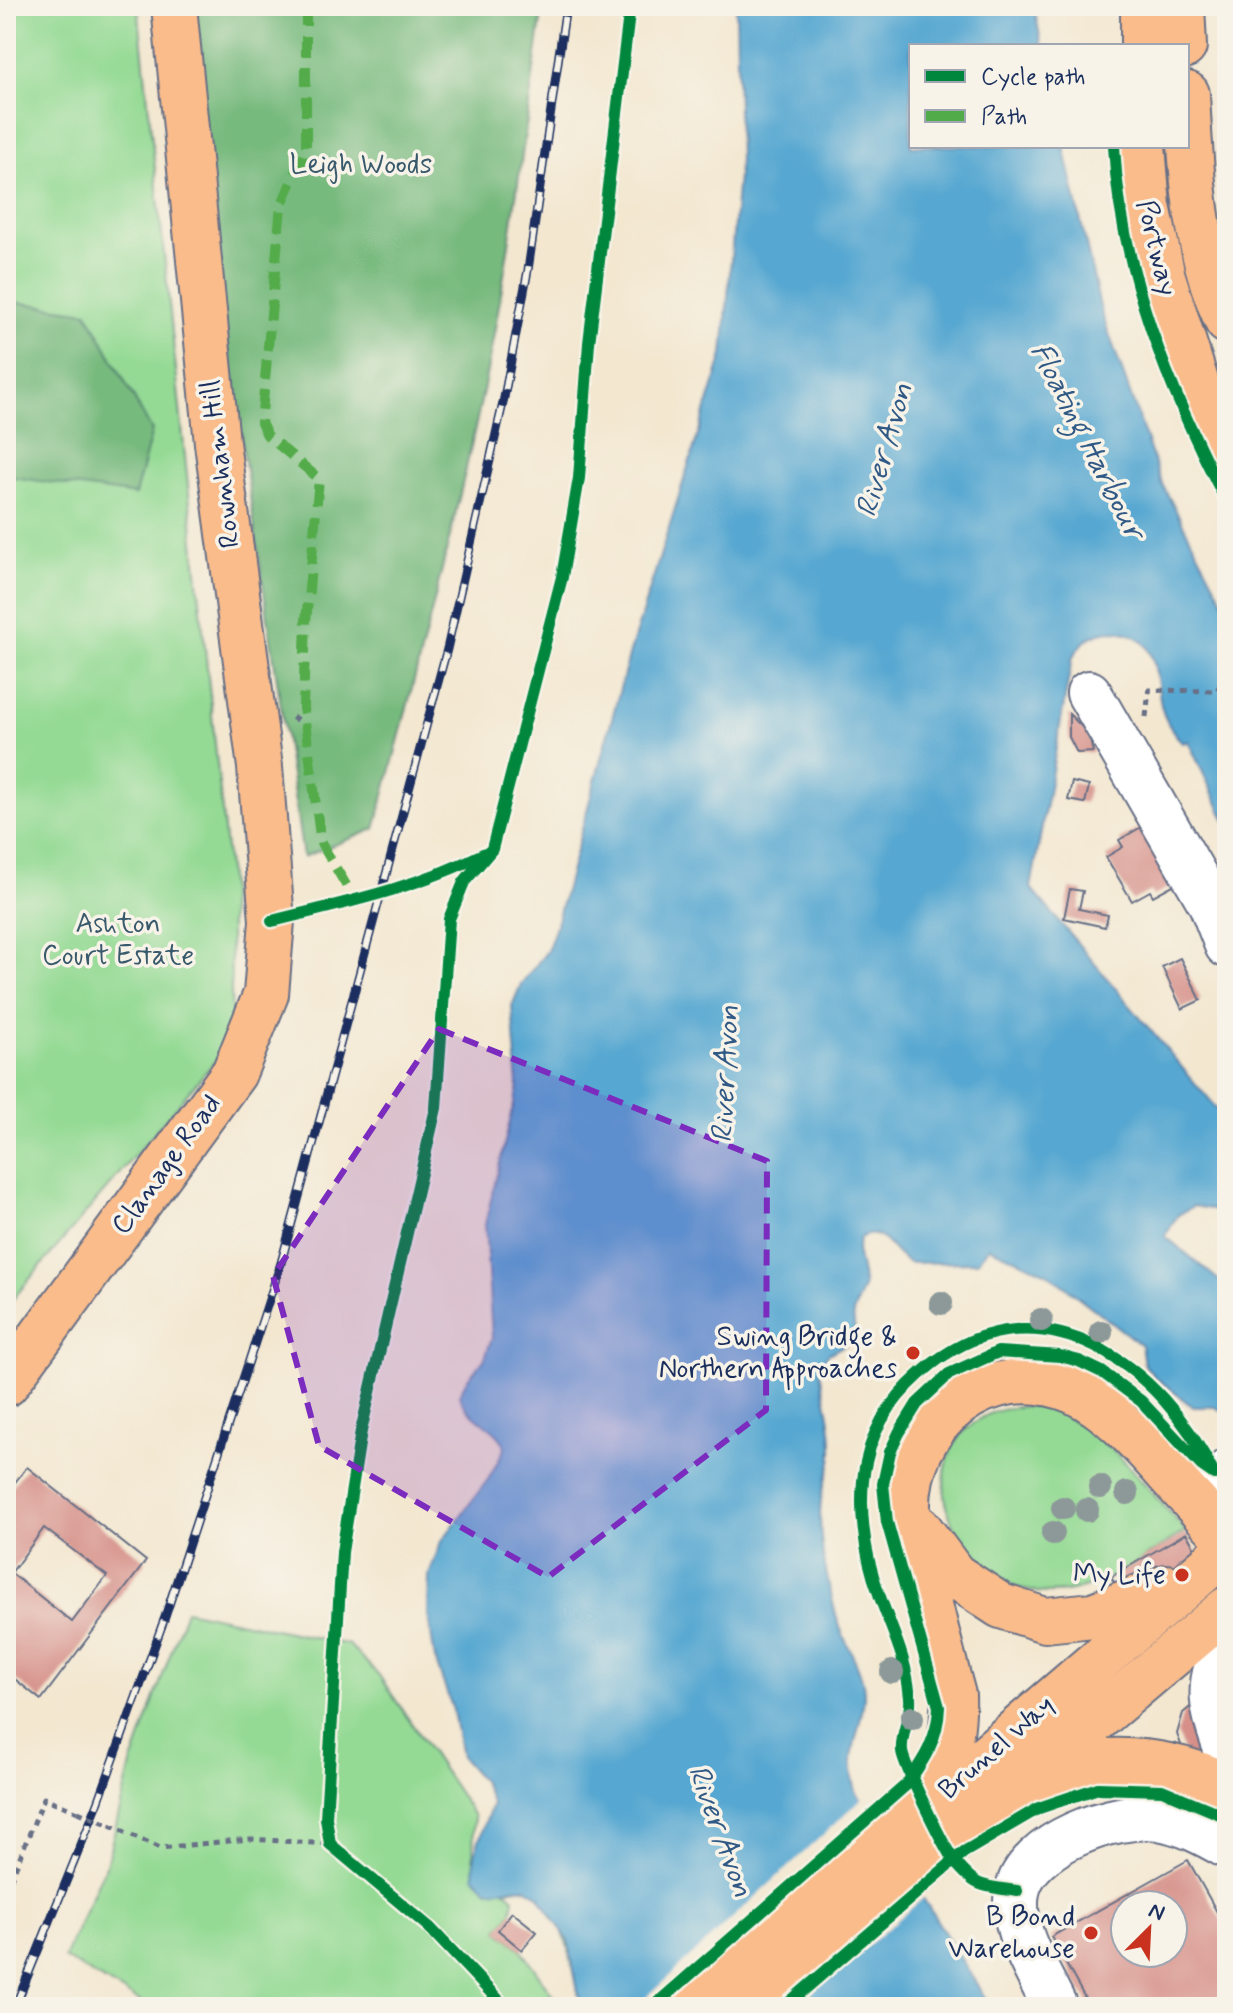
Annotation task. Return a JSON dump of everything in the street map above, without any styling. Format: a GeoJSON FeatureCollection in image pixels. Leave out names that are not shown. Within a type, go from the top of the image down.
{"type":"FeatureCollection","features":[{"type":"Feature","properties":{"kind":"main road","name":"Rownham Hill"},"geometry":{"type":"LineString","coordinates":[[174,6],[217,443],[260,767],[272,921]]}},
{"type":"Feature","properties":{"kind":"main road"},"geometry":{"type":"LineString","coordinates":[[1143,6],[1143,44]]}},
{"type":"Feature","properties":{"kind":"main road"},"geometry":{"type":"LineString","coordinates":[[1182,6],[1184,44]]}},
{"type":"Feature","properties":{"kind":"main road"},"geometry":{"type":"LineString","coordinates":[[1189,124],[1195,215],[1216,296],[1227,321]]}},
{"type":"Feature","properties":{"kind":"main road"},"geometry":{"type":"LineString","coordinates":[[1143,148],[1148,206],[1163,277],[1202,400],[1227,457]]}},
{"type":"Feature","properties":{"kind":"main road"},"geometry":{"type":"LineString","coordinates":[[1184,342],[1227,412]]}},
{"type":"Feature","properties":{"kind":"main road","name":"Clanage Road"},"geometry":{"type":"LineString","coordinates":[[6,1384],[234,1073],[266,994],[272,921]]}},
{"type":"Feature","properties":{"kind":"main road"},"geometry":{"type":"LineString","coordinates":[[908,1513],[954,1575],[1001,1606],[1045,1620],[1093,1615],[1219,1553],[1215,1483],[1072,1391],[1016,1380],[981,1389],[947,1413],[923,1440],[910,1477],[908,1513],[953,1695],[954,1725],[949,1754],[938,1781],[908,1825]]}},
{"type":"Feature","properties":{"kind":"main road","name":"Brunel Way"},"geometry":{"type":"LineString","coordinates":[[694,2007],[1219,1553]]}},
{"type":"Feature","properties":{"kind":"main road","name":"Brunel Way"},"geometry":{"type":"LineString","coordinates":[[757,2007],[1227,1609]]}},
{"type":"Feature","properties":{"kind":"main road"},"geometry":{"type":"LineString","coordinates":[[1011,1791],[1042,1776],[1105,1761],[1173,1766],[1227,1786]]}},
{"type":"Feature","properties":{"kind":"lane"},"geometry":{"type":"LineString","coordinates":[[1089,693],[1211,904],[1227,945]]}},
{"type":"Feature","properties":{"kind":"lane"},"geometry":{"type":"LineString","coordinates":[[1227,1648],[1212,1677],[1211,1701],[1227,1751]]}},
{"type":"Feature","properties":{"kind":"lane"},"geometry":{"type":"LineString","coordinates":[[1055,2007],[1016,1922],[1017,1891],[1027,1867],[1074,1833],[1124,1820],[1159,1818],[1199,1830],[1227,1846]]}},
{"type":"Feature","properties":{"kind":"path"},"geometry":{"type":"LineString","coordinates":[[1160,693],[1216,691],[1227,677]]}},
{"type":"Feature","properties":{"kind":"path"},"geometry":{"type":"LineString","coordinates":[[6,1891],[44,1798],[160,1848],[249,1839],[332,1843]]}},
{"type":"Feature","properties":{"kind":"highlighted area"},"geometry":{"type":"Polygon","coordinates":[[[439,1029],[767,1161],[766,1410],[548,1577],[319,1446],[273,1276],[439,1029]]]}},
{"type":"Feature","properties":{"kind":"green space","name":"Ashton Court Estate"},"geometry":{"type":"Polygon","coordinates":[[[6,6],[138,6],[229,878],[232,1041],[6,1307],[6,6]]]}},
{"type":"Feature","properties":{"kind":"green space","name":"Leigh Woods"},"geometry":{"type":"Polygon","coordinates":[[[190,6],[543,6],[507,253],[481,401],[431,616],[375,829],[303,857],[194,115],[190,6]]]}},
{"type":"Feature","properties":{"kind":"green space"},"geometry":{"type":"Polygon","coordinates":[[[6,301],[87,312],[152,431],[135,495],[6,476],[6,301]]]}},
{"type":"Feature","properties":{"kind":"green space"},"geometry":{"type":"Polygon","coordinates":[[[1031,1406],[1055,1413],[1098,1438],[1136,1474],[1186,1531],[1095,1584],[1044,1593],[1002,1580],[970,1553],[950,1518],[944,1479],[955,1443],[983,1417],[1031,1406]]]}},
{"type":"Feature","properties":{"kind":"green space"},"geometry":{"type":"Polygon","coordinates":[[[186,1610],[349,1645],[378,1674],[474,1816],[473,1860],[474,1855],[487,1850],[550,1843],[576,1980],[565,1940],[550,1908],[525,1887],[505,1890],[514,1898],[512,1912],[498,1930],[522,1950],[560,2007],[150,2007],[64,1958],[106,1865],[131,1765],[186,1610]]]}},
{"type":"Feature","properties":{"kind":"water"},"geometry":{"type":"Polygon","coordinates":[[[736,6],[1034,6],[1042,44],[909,44],[909,148],[1064,148],[1101,311],[1162,484],[1227,608],[1227,823],[1188,741],[1183,743],[1169,726],[1161,705],[1155,668],[1146,646],[1126,633],[1111,631],[1098,634],[1083,643],[1072,659],[1031,888],[1227,1121],[1227,1219],[1210,1209],[1194,1206],[1178,1215],[1165,1236],[1227,1287],[1227,1415],[1215,1407],[1193,1407],[1154,1376],[1144,1364],[1141,1345],[1047,1273],[989,1247],[977,1262],[910,1263],[882,1238],[868,1235],[860,1238],[857,1250],[864,1285],[853,1313],[855,1334],[852,1341],[828,1354],[819,1368],[832,1442],[831,1465],[821,1500],[820,1529],[829,1587],[839,1625],[861,1676],[864,1696],[852,1764],[856,1791],[991,2007],[581,2007],[568,1940],[538,1895],[525,1887],[488,1890],[474,1876],[475,1852],[492,1804],[483,1782],[461,1757],[453,1710],[435,1659],[428,1614],[429,1575],[441,1542],[489,1478],[505,1448],[498,1435],[469,1411],[459,1395],[466,1381],[484,1360],[492,1338],[485,1224],[518,1088],[512,1006],[521,984],[547,951],[554,932],[630,652],[723,355],[739,164],[736,6]]]}},
{"type":"Feature","properties":{"kind":"pier"},"geometry":{"type":"Polygon","coordinates":[[[864,1797],[927,1895],[795,2007],[636,2007],[864,1797]]]}},
{"type":"Feature","properties":{"kind":"building"},"geometry":{"type":"Polygon","coordinates":[[[1069,714],[1088,733],[1093,752],[1077,753],[1069,737],[1069,714]]]}},
{"type":"Feature","properties":{"kind":"building"},"geometry":{"type":"Polygon","coordinates":[[[1072,782],[1089,786],[1085,803],[1068,800],[1072,782]]]}},
{"type":"Feature","properties":{"kind":"building"},"geometry":{"type":"Polygon","coordinates":[[[1143,826],[1175,884],[1153,896],[1150,891],[1132,901],[1106,857],[1123,847],[1119,840],[1143,826]]]}},
{"type":"Feature","properties":{"kind":"building"},"geometry":{"type":"Polygon","coordinates":[[[1070,889],[1083,891],[1079,909],[1108,915],[1105,927],[1064,918],[1070,889]]]}},
{"type":"Feature","properties":{"kind":"building"},"geometry":{"type":"Polygon","coordinates":[[[1180,958],[1201,1000],[1182,1009],[1162,967],[1180,958]]]}},
{"type":"Feature","properties":{"kind":"building"},"geometry":{"type":"Polygon","coordinates":[[[27,1467],[146,1561],[41,1700],[6,1672],[6,1494],[27,1467]],[[44,1528],[11,1573],[72,1622],[107,1576],[44,1528]]]}},
{"type":"Feature","properties":{"kind":"building"},"geometry":{"type":"Polygon","coordinates":[[[1186,1533],[1220,1591],[1145,1635],[1111,1577],[1186,1533]]]}},
{"type":"Feature","properties":{"kind":"building"},"geometry":{"type":"Polygon","coordinates":[[[1200,1699],[1227,1766],[1185,1755],[1177,1734],[1183,1713],[1200,1699]]]}},
{"type":"Feature","properties":{"kind":"building","name":"B Bond Warehouse"},"geometry":{"type":"Polygon","coordinates":[[[1188,1860],[1227,1930],[1227,2007],[1090,2007],[1051,1937],[1109,1904],[1109,1969],[1189,1969],[1189,1889],[1136,1889],[1188,1860]]]}},
{"type":"Feature","properties":{"kind":"building"},"geometry":{"type":"Polygon","coordinates":[[[512,1912],[537,1932],[522,1950],[498,1930],[512,1912]]]}},
{"type":"Feature","properties":{"kind":"railway"},"geometry":{"type":"LineString","coordinates":[[15,2007],[98,1803],[165,1617],[281,1263],[447,649],[503,403],[528,270],[566,6]]}},
{"type":"Feature","properties":{"kind":"marked path"},"geometry":{"type":"LineString","coordinates":[[306,6],[306,150],[281,206],[261,423],[267,435],[319,479],[306,622],[303,707],[321,843],[355,900]]}},
{"type":"Feature","properties":{"kind":"cycle path"},"geometry":{"type":"LineString","coordinates":[[505,2007],[429,1927],[330,1844],[326,1818],[342,1552],[361,1431],[436,1108],[449,919],[464,882],[492,849],[562,577],[579,478],[589,343],[630,6]]}},
{"type":"Feature","properties":{"kind":"cycle path","name":"Portway"},"geometry":{"type":"LineString","coordinates":[[1114,148],[1126,239],[1151,330],[1186,418],[1227,502]]}},
{"type":"Feature","properties":{"kind":"cycle path"},"geometry":{"type":"LineString","coordinates":[[272,921],[408,885],[485,853]]}},
{"type":"Feature","properties":{"kind":"cycle path"},"geometry":{"type":"LineString","coordinates":[[653,2007],[906,1785],[913,1776],[919,1767],[929,1749],[939,1707],[887,1522],[883,1484],[890,1452],[917,1404],[949,1374],[998,1352],[1060,1356],[1102,1372],[1141,1401],[1201,1465],[1214,1474],[1192,1435],[1164,1400],[1131,1369],[1095,1347],[1056,1333],[1016,1330],[974,1340],[932,1364],[899,1395],[882,1419],[870,1447],[863,1478],[862,1511],[869,1562],[902,1656],[908,1683],[910,1704],[902,1745],[904,1759],[909,1771],[916,1786],[940,1836],[959,1866],[980,1884],[1017,1891]]}},
{"type":"Feature","properties":{"kind":"cycle path"},"geometry":{"type":"LineString","coordinates":[[784,2007],[964,1852],[1039,1808],[1098,1788],[1162,1790],[1227,1817]]}},
{"type":"Feature","properties":{"kind":"place","name":"Swing Bridge & Northern Approaches"},"geometry":{"type":"Point","coordinates":[913,1353]}},
{"type":"Feature","properties":{"kind":"place","name":"My Life"},"geometry":{"type":"Point","coordinates":[1182,1575]}},
{"type":"Feature","properties":{"kind":"place","name":"B Bond Warehouse"},"geometry":{"type":"Point","coordinates":[1091,1933]}},
{"type":"Feature","properties":{"kind":"water label","name":"Floating Harbour"},"geometry":{"type":"Point","coordinates":[1087,441]}},
{"type":"Feature","properties":{"kind":"water label","name":"River Avon"},"geometry":{"type":"Point","coordinates":[885,450]}},
{"type":"Feature","properties":{"kind":"water label","name":"River Avon"},"geometry":{"type":"Point","coordinates":[726,1074]}},
{"type":"Feature","properties":{"kind":"water label","name":"River Avon"},"geometry":{"type":"Point","coordinates":[720,1831]}}]}
